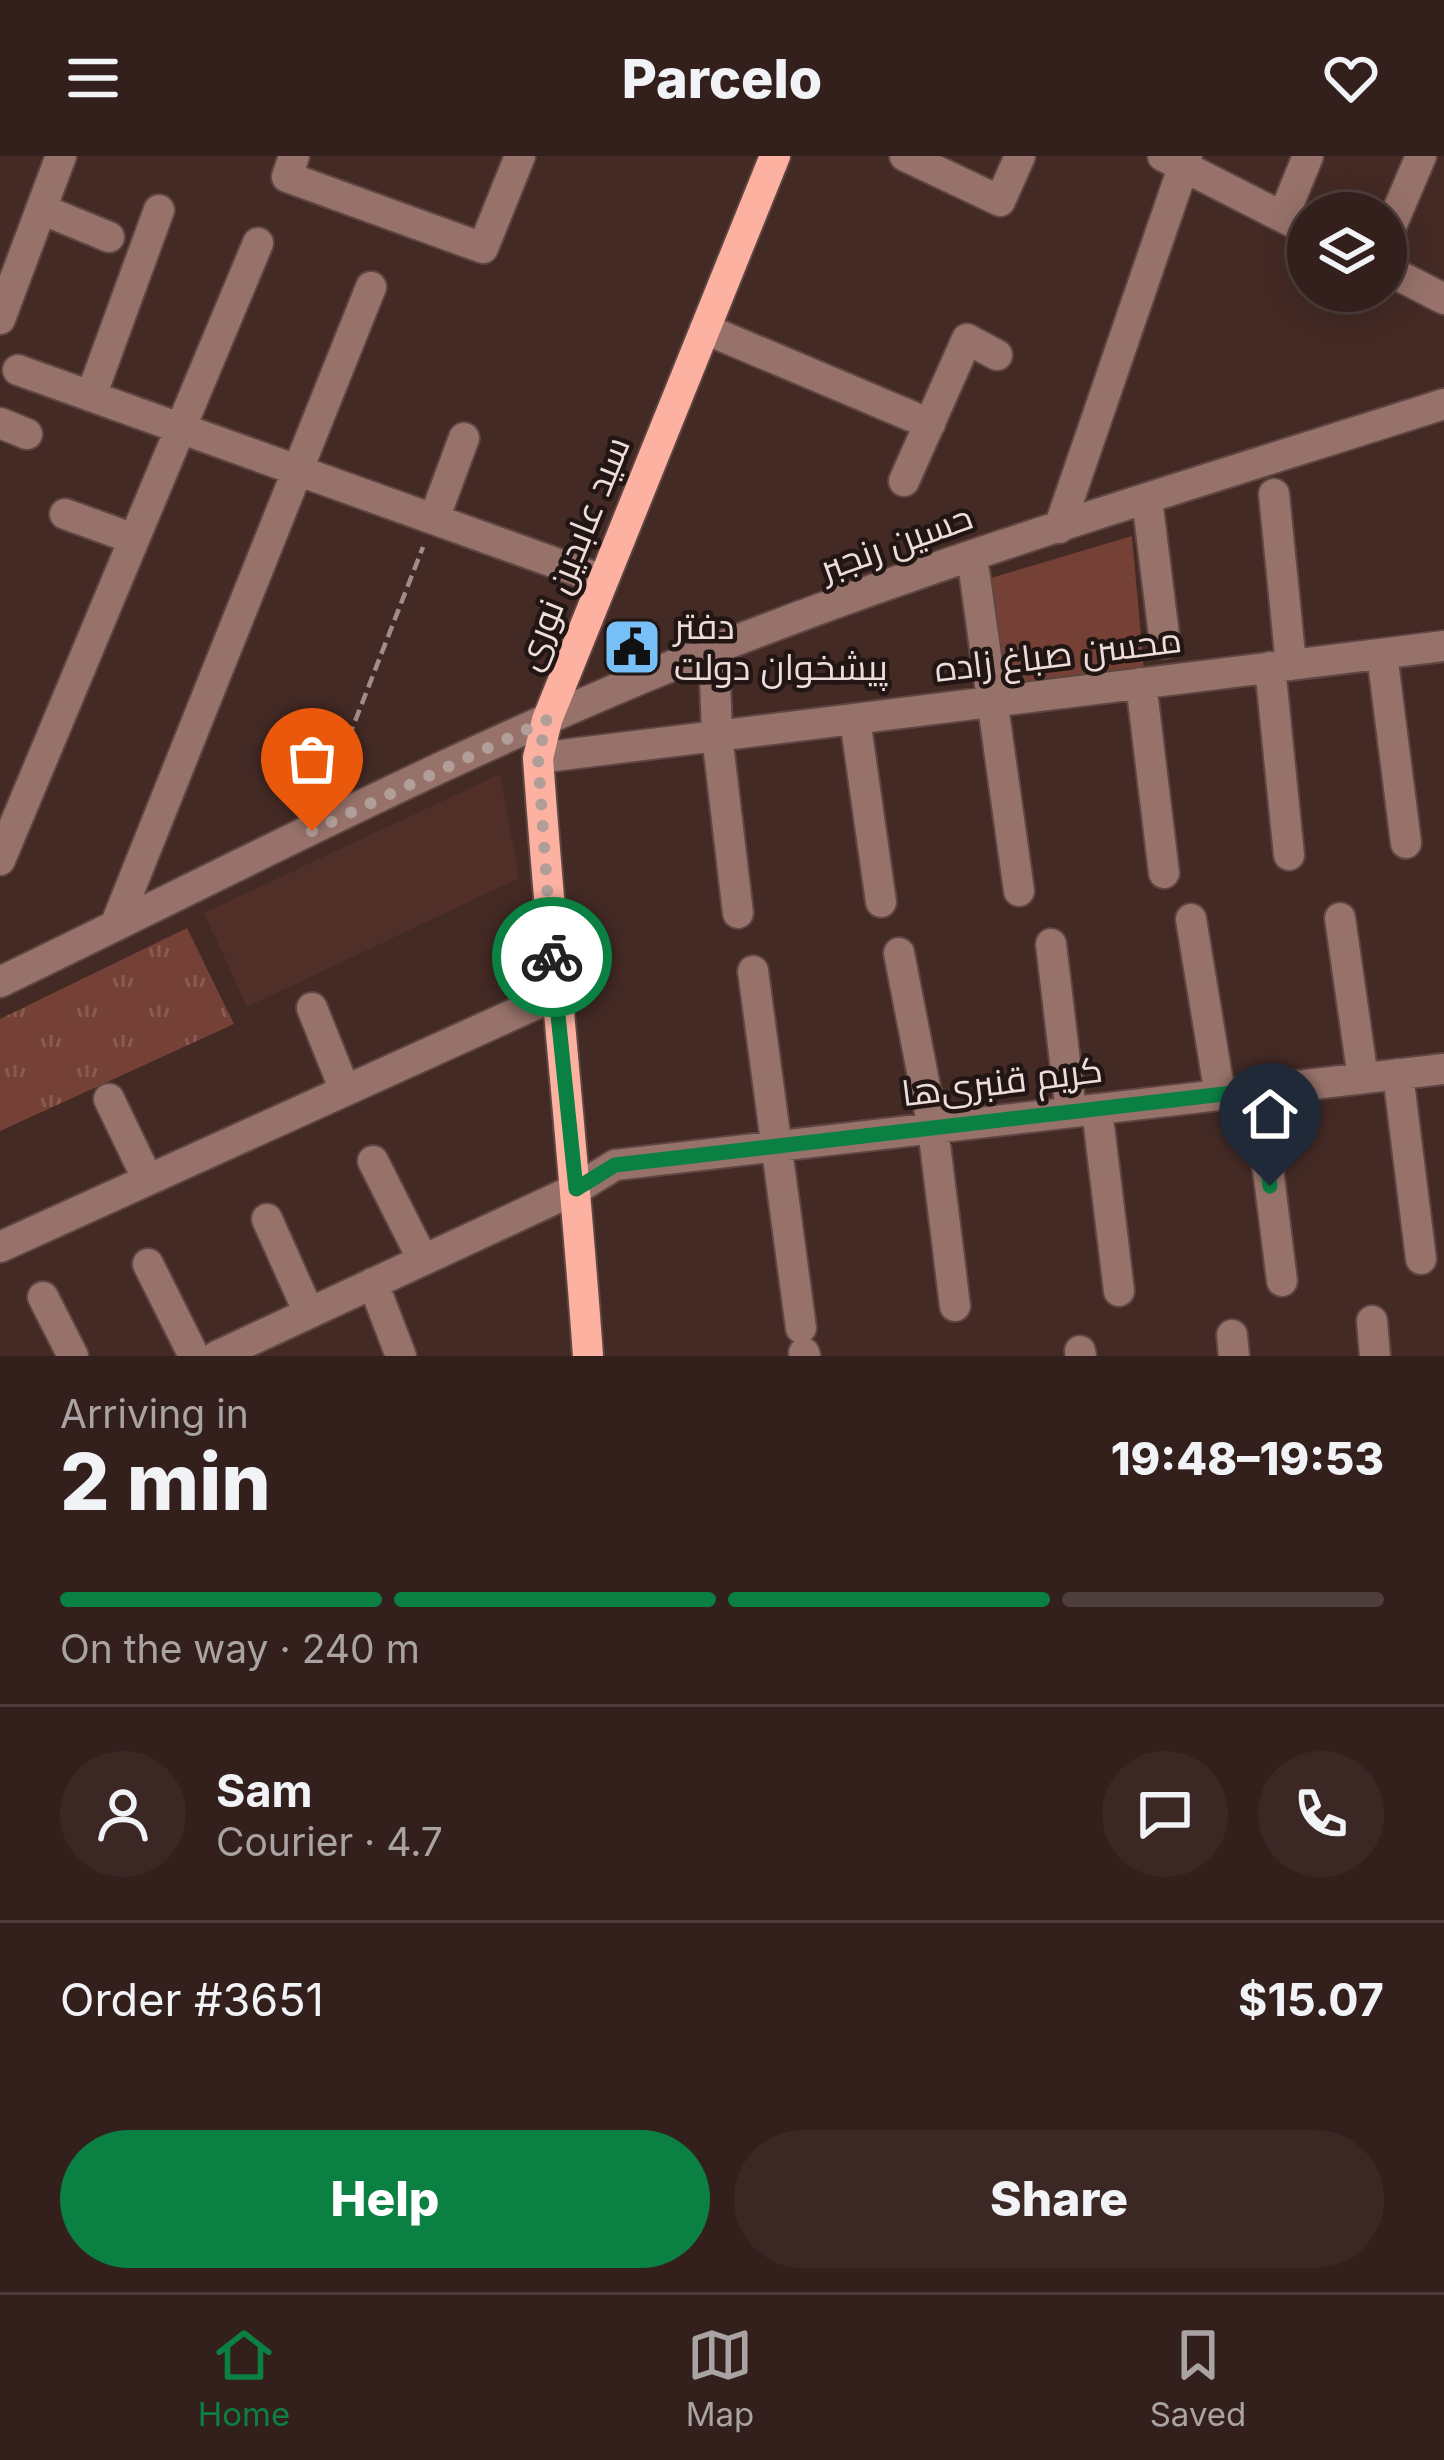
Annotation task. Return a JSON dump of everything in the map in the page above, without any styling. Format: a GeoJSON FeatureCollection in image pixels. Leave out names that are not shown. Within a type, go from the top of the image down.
{"type":"FeatureCollection","features":[{"type":"Feature","properties":{"kind":"main road","name":"سید عابدین نوری"},"geometry":{"type":"LineString","coordinates":[[584,1354],[576,1189],[554,996],[538,758],[547,720],[775,156]]}},
{"type":"Feature","properties":{"kind":"street"},"geometry":{"type":"LineString","coordinates":[[0,319],[61,156]]}},
{"type":"Feature","properties":{"kind":"street"},"geometry":{"type":"LineString","coordinates":[[291,166],[483,248],[520,156]]}},
{"type":"Feature","properties":{"kind":"street"},"geometry":{"type":"LineString","coordinates":[[905,156],[1000,201],[1020,156]]}},
{"type":"Feature","properties":{"kind":"street"},"geometry":{"type":"LineString","coordinates":[[1302,192],[1308,156]]}},
{"type":"Feature","properties":{"kind":"street"},"geometry":{"type":"LineString","coordinates":[[1406,192],[1421,156]]}},
{"type":"Feature","properties":{"kind":"street"},"geometry":{"type":"LineString","coordinates":[[1059,528],[1178,160],[1287,219]]}},
{"type":"Feature","properties":{"kind":"street"},"geometry":{"type":"LineString","coordinates":[[41,209],[109,237]]}},
{"type":"Feature","properties":{"kind":"street"},"geometry":{"type":"LineString","coordinates":[[92,396],[159,210]]}},
{"type":"Feature","properties":{"kind":"street"},"geometry":{"type":"LineString","coordinates":[[0,860],[258,243]]}},
{"type":"Feature","properties":{"kind":"street"},"geometry":{"type":"LineString","coordinates":[[1407,280],[1444,299]]}},
{"type":"Feature","properties":{"kind":"street"},"geometry":{"type":"LineString","coordinates":[[115,926],[371,287]]}},
{"type":"Feature","properties":{"kind":"street"},"geometry":{"type":"LineString","coordinates":[[705,329],[930,424]]}},
{"type":"Feature","properties":{"kind":"street"},"geometry":{"type":"LineString","coordinates":[[904,481],[967,339],[997,355]]}},
{"type":"Feature","properties":{"kind":"street"},"geometry":{"type":"LineString","coordinates":[[18,370],[604,580]]}},
{"type":"Feature","properties":{"kind":"street","name":"حسین رنجبر"},"geometry":{"type":"LineString","coordinates":[[0,982],[547,720],[714,649],[972,556],[1444,404]]}},
{"type":"Feature","properties":{"kind":"street"},"geometry":{"type":"LineString","coordinates":[[434,519],[464,438]]}},
{"type":"Feature","properties":{"kind":"street"},"geometry":{"type":"LineString","coordinates":[[1274,494],[1289,855]]}},
{"type":"Feature","properties":{"kind":"street"},"geometry":{"type":"LineString","coordinates":[[1147,500],[1165,643]]}},
{"type":"Feature","properties":{"kind":"street"},"geometry":{"type":"LineString","coordinates":[[65,514],[134,539]]}},
{"type":"Feature","properties":{"kind":"street"},"geometry":{"type":"LineString","coordinates":[[972,556],[1019,892]]}},
{"type":"Feature","properties":{"kind":"street","name":"محسن صباغ زاده"},"geometry":{"type":"LineString","coordinates":[[538,758],[1444,646]]}},
{"type":"Feature","properties":{"kind":"street"},"geometry":{"type":"LineString","coordinates":[[714,649],[718,736],[739,913]]}},
{"type":"Feature","properties":{"kind":"street"},"geometry":{"type":"LineString","coordinates":[[1382,654],[1406,843]]}},
{"type":"Feature","properties":{"kind":"street"},"geometry":{"type":"LineString","coordinates":[[1141,683],[1164,873]]}},
{"type":"Feature","properties":{"kind":"street"},"geometry":{"type":"LineString","coordinates":[[855,719],[881,902]]}},
{"type":"Feature","properties":{"kind":"street"},"geometry":{"type":"LineString","coordinates":[[1340,918],[1364,1078]]}},
{"type":"Feature","properties":{"kind":"street"},"geometry":{"type":"LineString","coordinates":[[1191,919],[1220,1095]]}},
{"type":"Feature","properties":{"kind":"street"},"geometry":{"type":"LineString","coordinates":[[1051,944],[1119,1291]]}},
{"type":"Feature","properties":{"kind":"street"},"geometry":{"type":"LineString","coordinates":[[898,953],[933,1128],[955,1306]]}},
{"type":"Feature","properties":{"kind":"street"},"geometry":{"type":"LineString","coordinates":[[753,971],[803,1346]]}},
{"type":"Feature","properties":{"kind":"street"},"geometry":{"type":"LineString","coordinates":[[0,1247],[554,996]]}},
{"type":"Feature","properties":{"kind":"street"},"geometry":{"type":"LineString","coordinates":[[312,1008],[344,1088]]}},
{"type":"Feature","properties":{"kind":"street","name":"کریم قنبری‌ها"},"geometry":{"type":"LineString","coordinates":[[218,1356],[262,1347],[309,1313],[576,1189],[615,1165],[1444,1069]]}},
{"type":"Feature","properties":{"kind":"street"},"geometry":{"type":"LineString","coordinates":[[1398,1074],[1421,1258]]}},
{"type":"Feature","properties":{"kind":"street"},"geometry":{"type":"LineString","coordinates":[[1258,1090],[1282,1281]]}},
{"type":"Feature","properties":{"kind":"street"},"geometry":{"type":"LineString","coordinates":[[109,1099],[147,1178]]}},
{"type":"Feature","properties":{"kind":"street"},"geometry":{"type":"LineString","coordinates":[[373,1161],[423,1260]]}},
{"type":"Feature","properties":{"kind":"street"},"geometry":{"type":"LineString","coordinates":[[267,1219],[309,1313]]}},
{"type":"Feature","properties":{"kind":"street"},"geometry":{"type":"LineString","coordinates":[[148,1264],[194,1356]]}},
{"type":"Feature","properties":{"kind":"street"},"geometry":{"type":"LineString","coordinates":[[373,1283],[401,1356]]}},
{"type":"Feature","properties":{"kind":"street"},"geometry":{"type":"LineString","coordinates":[[43,1297],[73,1356]]}},
{"type":"Feature","properties":{"kind":"street"},"geometry":{"type":"LineString","coordinates":[[1372,1321],[1376,1356]]}},
{"type":"Feature","properties":{"kind":"path"},"geometry":{"type":"LineString","coordinates":[[329,786],[434,519]]}},
{"type":"Feature","properties":{"kind":"shaded area"},"geometry":{"type":"Polygon","coordinates":[[[500,774],[519,878],[247,1007],[204,913],[500,774]]]}},
{"type":"Feature","properties":{"kind":"green space"},"geometry":{"type":"Polygon","coordinates":[[[1132,536],[1144,671],[999,687],[984,580],[1132,536]]]}},
{"type":"Feature","properties":{"kind":"green space"},"geometry":{"type":"Polygon","coordinates":[[[187,928],[234,1024],[0,1131],[0,1019],[187,928]]]}},
{"type":"Feature","properties":{"kind":"way so far"},"geometry":{"type":"LineString","coordinates":[[312,831],[547,720],[538,758],[552,957]]}},
{"type":"Feature","properties":{"kind":"place","name":"دفتر پیشخوان دولت"},"geometry":{"type":"Point","coordinates":[632,647]}},
{"type":"Feature","properties":{"kind":"route"},"geometry":{"type":"LineString","coordinates":[[552,957],[576,1189],[615,1165],[1258,1090],[1270,1186]]}}]}
